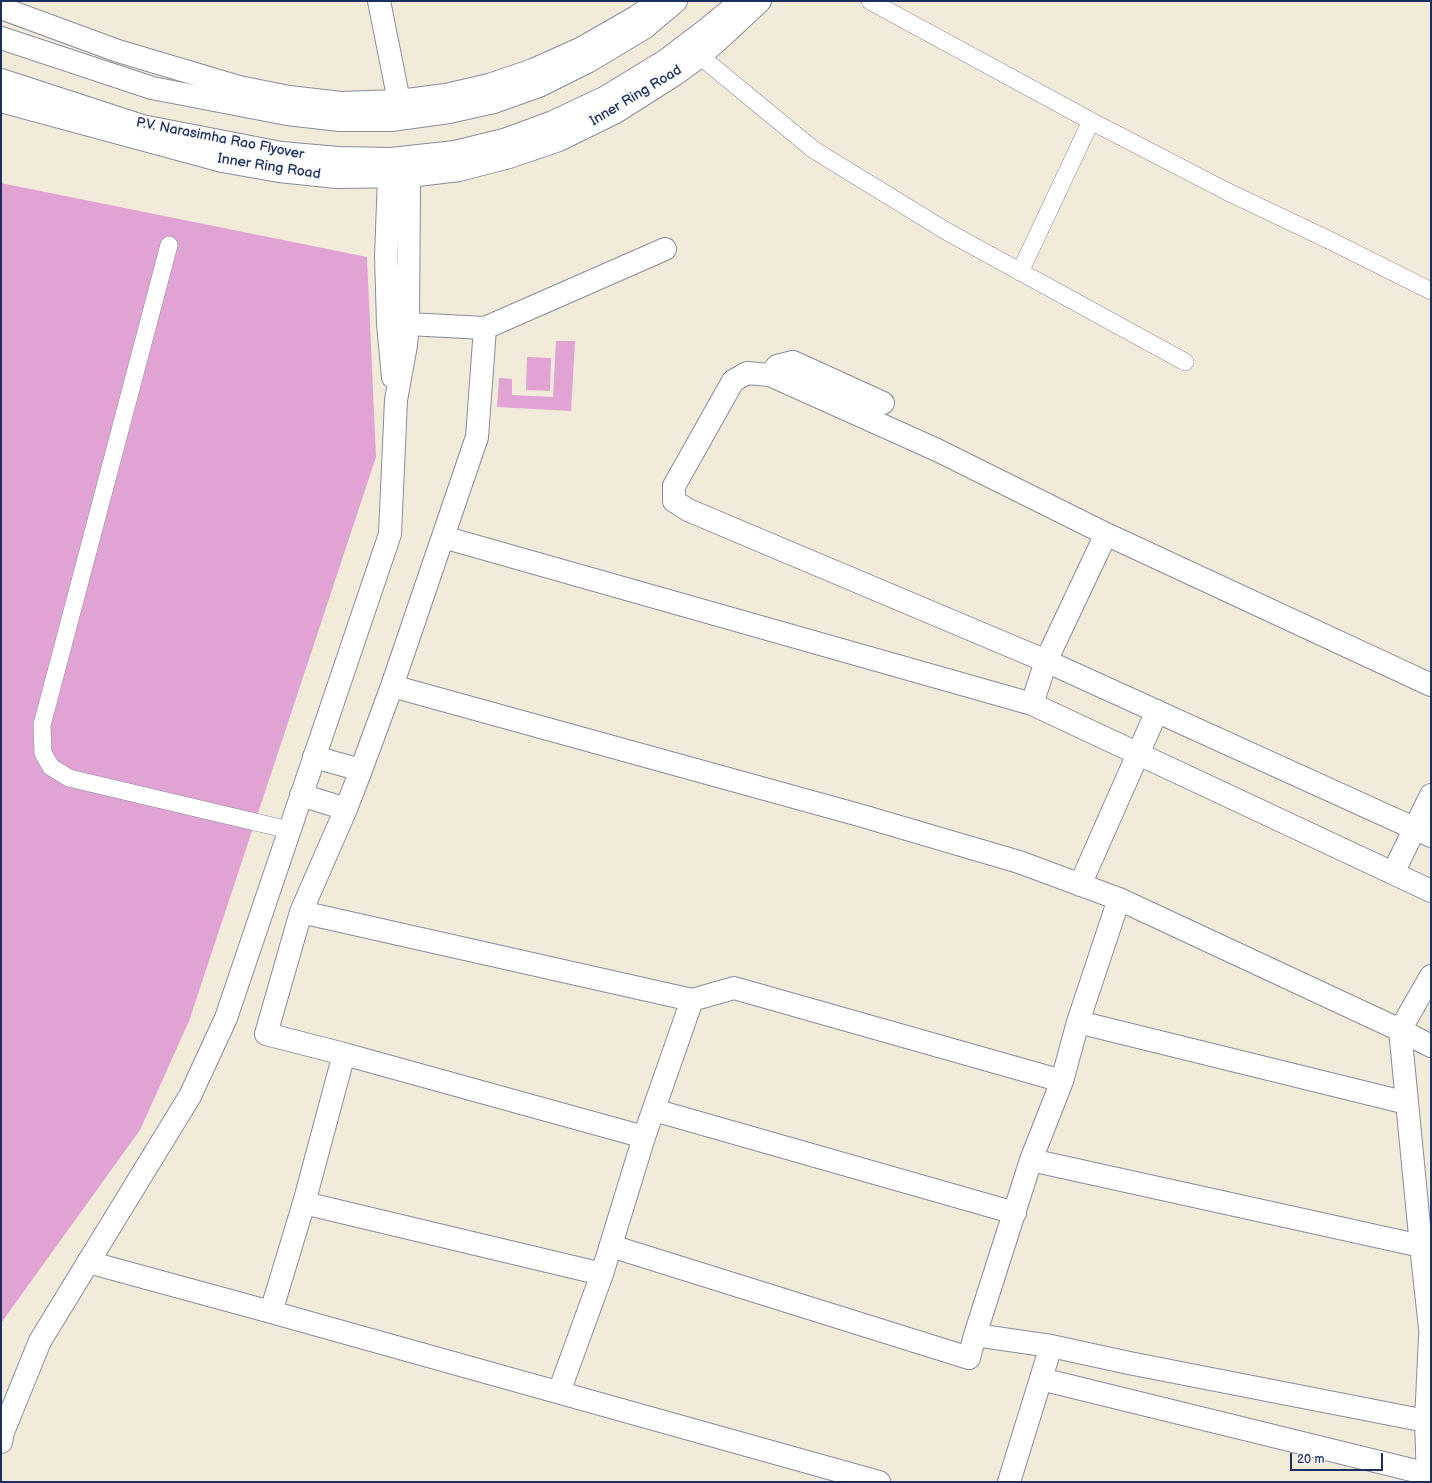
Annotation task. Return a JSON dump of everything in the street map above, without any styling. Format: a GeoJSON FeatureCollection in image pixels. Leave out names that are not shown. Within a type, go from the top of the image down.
{"type":"FeatureCollection","features":[{"type":"Feature","properties":{"kind":"main road"},"geometry":{"type":"LineString","coordinates":[[378,1],[399,101]]}},
{"type":"Feature","properties":{"kind":"main road"},"geometry":{"type":"LineString","coordinates":[[1,8],[118,52],[239,87],[289,97],[341,103],[399,101],[446,95],[489,85],[533,70],[582,48],[636,17],[660,1]]}},
{"type":"Feature","properties":{"kind":"main road"},"geometry":{"type":"LineString","coordinates":[[1,38],[152,88],[287,114],[340,120],[391,120],[449,112],[486,104],[539,86],[590,62],[644,28],[676,1]]}},
{"type":"Feature","properties":{"kind":"main road","name":"P.V. Narasimha Rao Flyover"},"geometry":{"type":"LineString","coordinates":[[1,80],[142,126],[281,153],[338,158],[391,159],[455,152],[504,140],[552,122],[606,97],[665,61],[741,1]]}},
{"type":"Feature","properties":{"kind":"main road","name":"Inner Ring Road"},"geometry":{"type":"LineString","coordinates":[[1,101],[229,162],[279,171],[337,177],[399,177],[458,170],[509,157],[559,140],[614,113],[674,75],[700,56],[760,1]]}},
{"type":"Feature","properties":{"kind":"main road"},"geometry":{"type":"LineString","coordinates":[[1,1442],[3,1432],[40,1341],[190,1096],[226,1018],[390,534],[396,400],[406,345],[408,324],[399,177]]}},
{"type":"Feature","properties":{"kind":"main road"},"geometry":{"type":"LineString","coordinates":[[396,400],[388,324],[386,256],[399,177]]}},
{"type":"Feature","properties":{"kind":"main road"},"geometry":{"type":"LineString","coordinates":[[408,324],[485,328],[665,249]]}},
{"type":"Feature","properties":{"kind":"main road"},"geometry":{"type":"LineString","coordinates":[[485,328],[477,437],[392,686],[361,770],[346,809],[301,912],[266,1034],[344,1054],[644,1137]]}},
{"type":"Feature","properties":{"kind":"main road"},"geometry":{"type":"LineString","coordinates":[[770,375],[777,366],[793,362],[883,403]]}},
{"type":"Feature","properties":{"kind":"main road"},"geometry":{"type":"LineString","coordinates":[[1423,832],[1046,661],[688,510],[674,501],[674,486],[733,381],[747,373],[770,375],[937,450],[1106,534],[1431,685]]}},
{"type":"Feature","properties":{"kind":"main road"},"geometry":{"type":"LineString","coordinates":[[1032,704],[1046,661],[1106,534]]}},
{"type":"Feature","properties":{"kind":"main road"},"geometry":{"type":"LineString","coordinates":[[443,537],[1032,704],[1431,891]]}},
{"type":"Feature","properties":{"kind":"main road"},"geometry":{"type":"LineString","coordinates":[[392,686],[859,815],[1019,862],[1119,900],[1400,1030],[1431,1046]]}},
{"type":"Feature","properties":{"kind":"main road"},"geometry":{"type":"LineString","coordinates":[[1080,885],[1157,711]]}},
{"type":"Feature","properties":{"kind":"main road"},"geometry":{"type":"LineString","coordinates":[[314,757],[361,770]]}},
{"type":"Feature","properties":{"kind":"main road"},"geometry":{"type":"LineString","coordinates":[[302,795],[346,809]]}},
{"type":"Feature","properties":{"kind":"main road"},"geometry":{"type":"LineString","coordinates":[[1393,873],[1423,832],[1431,795]]}},
{"type":"Feature","properties":{"kind":"main road"},"geometry":{"type":"LineString","coordinates":[[611,1246],[969,1358],[1031,1160],[1062,1081],[1078,1022],[1119,900]]}},
{"type":"Feature","properties":{"kind":"main road"},"geometry":{"type":"LineString","coordinates":[[301,912],[692,1000],[734,988],[1062,1081]]}},
{"type":"Feature","properties":{"kind":"main road"},"geometry":{"type":"LineString","coordinates":[[1041,1379],[1429,1477],[1426,1421],[1431,1337],[1400,1030],[1431,976]]}},
{"type":"Feature","properties":{"kind":"main road"},"geometry":{"type":"LineString","coordinates":[[559,1392],[602,1274],[644,1137],[692,1000]]}},
{"type":"Feature","properties":{"kind":"main road"},"geometry":{"type":"LineString","coordinates":[[1078,1022],[1408,1103]]}},
{"type":"Feature","properties":{"kind":"main road"},"geometry":{"type":"LineString","coordinates":[[271,1312],[304,1203],[344,1054]]}},
{"type":"Feature","properties":{"kind":"main road"},"geometry":{"type":"LineString","coordinates":[[654,1110],[1015,1213]]}},
{"type":"Feature","properties":{"kind":"main road"},"geometry":{"type":"LineString","coordinates":[[1031,1160],[1421,1246]]}},
{"type":"Feature","properties":{"kind":"main road"},"geometry":{"type":"LineString","coordinates":[[304,1203],[602,1274]]}},
{"type":"Feature","properties":{"kind":"main road"},"geometry":{"type":"LineString","coordinates":[[88,1262],[879,1482]]}},
{"type":"Feature","properties":{"kind":"main road"},"geometry":{"type":"LineString","coordinates":[[975,1335],[1051,1346],[1129,1363],[1426,1421]]}},
{"type":"Feature","properties":{"kind":"main road"},"geometry":{"type":"LineString","coordinates":[[1009,1482],[1051,1346]]}},
{"type":"Feature","properties":{"kind":"lane"},"geometry":{"type":"LineString","coordinates":[[870,1],[1091,121],[1226,191],[1431,291]]}},
{"type":"Feature","properties":{"kind":"lane"},"geometry":{"type":"LineString","coordinates":[[700,56],[814,150],[946,231],[1185,362]]}},
{"type":"Feature","properties":{"kind":"lane"},"geometry":{"type":"LineString","coordinates":[[1020,272],[1091,121]]}},
{"type":"Feature","properties":{"kind":"lane"},"geometry":{"type":"LineString","coordinates":[[168,244],[42,725],[43,753],[51,767],[69,778],[290,830]]}},
{"type":"Feature","properties":{"kind":"building"},"geometry":{"type":"Polygon","coordinates":[[[1,183],[367,257],[376,457],[189,1021],[140,1130],[1,1323],[1,183]]]}},
{"type":"Feature","properties":{"kind":"building"},"geometry":{"type":"Polygon","coordinates":[[[556,341],[575,341],[571,411],[497,407],[499,378],[512,379],[512,395],[553,397],[556,341]]]}},
{"type":"Feature","properties":{"kind":"building"},"geometry":{"type":"Polygon","coordinates":[[[527,357],[551,358],[550,391],[526,390],[527,357]]]}}]}
